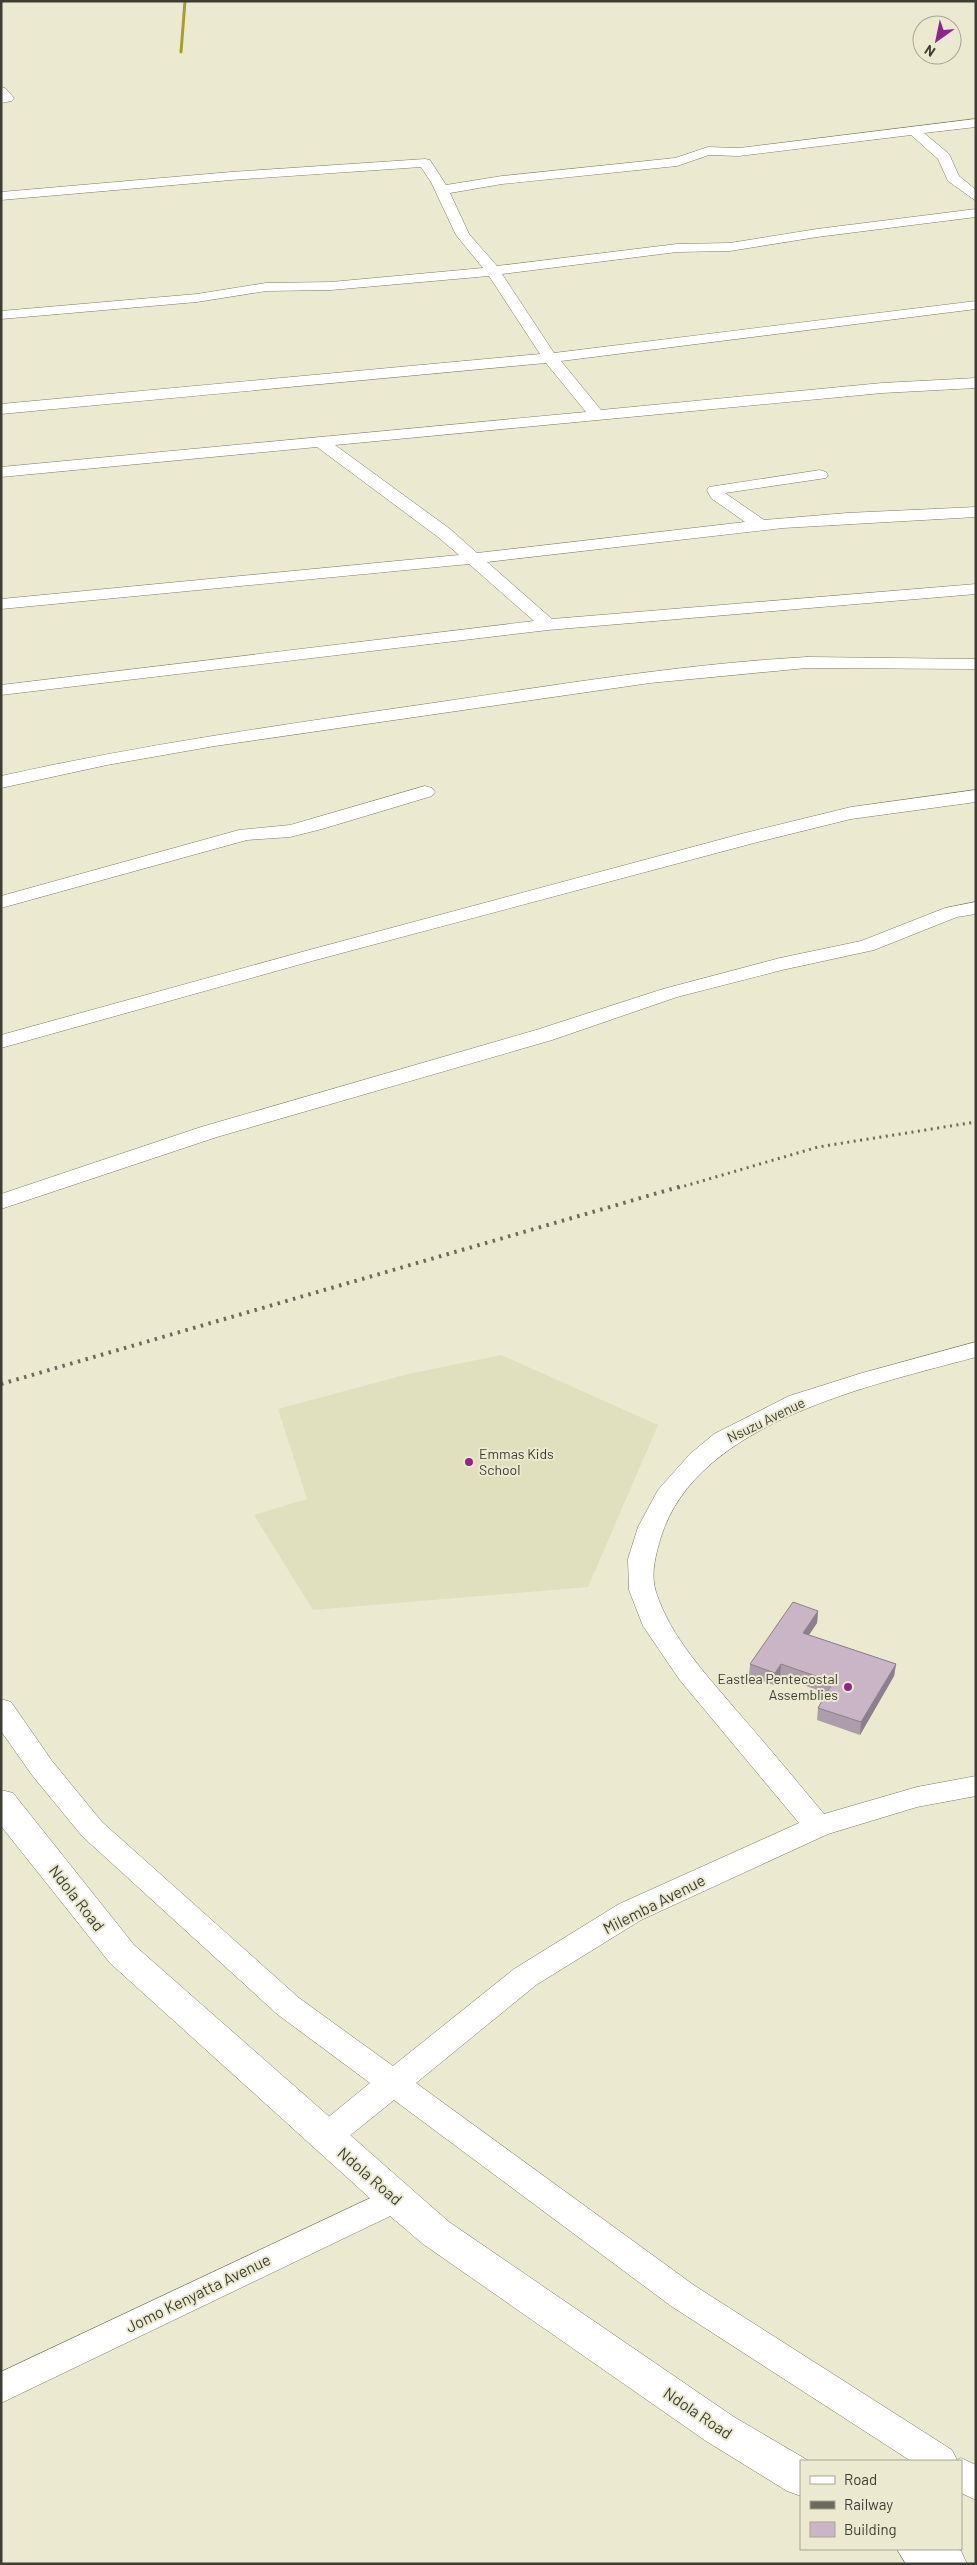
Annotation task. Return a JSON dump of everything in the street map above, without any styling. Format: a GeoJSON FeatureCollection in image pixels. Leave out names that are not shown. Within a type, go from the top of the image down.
{"type":"FeatureCollection","features":[{"type":"Feature","properties":{"kind":"main road","name":"Ndola Road"},"geometry":{"type":"LineString","coordinates":[[1,1802],[122,1954],[436,2233],[720,2429],[800,2477]]}},
{"type":"Feature","properties":{"kind":"main road"},"geometry":{"type":"LineString","coordinates":[[920,2550],[946,2564]]}},
{"type":"Feature","properties":{"kind":"street"},"geometry":{"type":"LineString","coordinates":[[1,91],[8,98],[1,99]]}},
{"type":"Feature","properties":{"kind":"street"},"geometry":{"type":"LineString","coordinates":[[442,190],[502,180],[677,162],[716,150],[739,152],[976,123]]}},
{"type":"Feature","properties":{"kind":"street"},"geometry":{"type":"LineString","coordinates":[[913,130],[944,157],[953,178],[976,197]]}},
{"type":"Feature","properties":{"kind":"street"},"geometry":{"type":"LineString","coordinates":[[1,196],[176,180],[416,162],[428,164],[463,235],[493,271],[550,358],[596,414]]}},
{"type":"Feature","properties":{"kind":"street"},"geometry":{"type":"LineString","coordinates":[[1,315],[198,298],[266,287],[331,286],[493,271],[677,248],[730,247],[817,232],[976,214]]}},
{"type":"Feature","properties":{"kind":"street"},"geometry":{"type":"LineString","coordinates":[[1,409],[550,358],[976,305]]}},
{"type":"Feature","properties":{"kind":"street"},"geometry":{"type":"LineString","coordinates":[[1,472],[596,414],[882,388],[976,383]]}},
{"type":"Feature","properties":{"kind":"street"},"geometry":{"type":"LineString","coordinates":[[321,442],[444,533],[548,625]]}},
{"type":"Feature","properties":{"kind":"street"},"geometry":{"type":"LineString","coordinates":[[762,526],[716,495],[715,490],[820,475]]}},
{"type":"Feature","properties":{"kind":"street"},"geometry":{"type":"LineString","coordinates":[[1,604],[474,558],[584,544],[762,526],[926,512],[976,512]]}},
{"type":"Feature","properties":{"kind":"street"},"geometry":{"type":"LineString","coordinates":[[1,690],[548,625],[976,589]]}},
{"type":"Feature","properties":{"kind":"street"},"geometry":{"type":"LineString","coordinates":[[1,782],[149,753],[316,725],[647,677],[784,664],[860,662],[976,664]]}},
{"type":"Feature","properties":{"kind":"street"},"geometry":{"type":"LineString","coordinates":[[1,902],[246,834],[290,831],[315,825],[424,792]]}},
{"type":"Feature","properties":{"kind":"street"},"geometry":{"type":"LineString","coordinates":[[1,1042],[305,957],[748,838],[851,813],[976,796]]}},
{"type":"Feature","properties":{"kind":"street"},"geometry":{"type":"LineString","coordinates":[[1,1202],[209,1132],[544,1035],[670,993],[780,964],[867,946],[944,915],[976,908]]}},
{"type":"Feature","properties":{"kind":"street","name":"Nsuzu Avenue"},"geometry":{"type":"LineString","coordinates":[[818,1826],[689,1672],[657,1626],[642,1590],[641,1559],[652,1527],[667,1496],[698,1460],[723,1440],[798,1402],[871,1378],[976,1349]]}},
{"type":"Feature","properties":{"kind":"street"},"geometry":{"type":"LineString","coordinates":[[1,1709],[42,1768],[92,1829],[288,2006],[683,2296],[938,2460]]}},
{"type":"Feature","properties":{"kind":"street","name":"Milemba Avenue"},"geometry":{"type":"LineString","coordinates":[[326,2136],[525,1977],[630,1912],[818,1826],[916,1797],[976,1786]]}},
{"type":"Feature","properties":{"kind":"street","name":"Jomo Kenyatta Avenue"},"geometry":{"type":"LineString","coordinates":[[1,2388],[396,2199]]}},
{"type":"Feature","properties":{"kind":"street"},"geometry":{"type":"LineString","coordinates":[[962,2475],[976,2484]]}},
{"type":"Feature","properties":{"kind":"shaded area","name":"Emmas Kids School"},"geometry":{"type":"Polygon","coordinates":[[[501,1355],[658,1425],[588,1587],[313,1610],[254,1515],[307,1499],[278,1409],[408,1374],[501,1355]]]}},
{"type":"Feature","properties":{"kind":"building"},"geometry":{"type":"Polygon","coordinates":[[[793,1602],[818,1611],[803,1633],[896,1664],[861,1722],[818,1708],[833,1682],[781,1664],[775,1673],[750,1664],[793,1602]]]}},
{"type":"Feature","properties":{"kind":"waterway"},"geometry":{"type":"LineString","coordinates":[[181,52],[185,1]]}},
{"type":"Feature","properties":{"kind":"railway"},"geometry":{"type":"LineString","coordinates":[[678,1188],[818,1147],[976,1122]]}},
{"type":"Feature","properties":{"kind":"railway"},"geometry":{"type":"LineString","coordinates":[[1,1384],[682,1186]]}},
{"type":"Feature","properties":{"kind":"place","name":"Emmas Kids School"},"geometry":{"type":"Point","coordinates":[469,1462]}},
{"type":"Feature","properties":{"kind":"place","name":"Eastlea Pentecostal Assemblies"},"geometry":{"type":"Point","coordinates":[848,1687]}}]}
